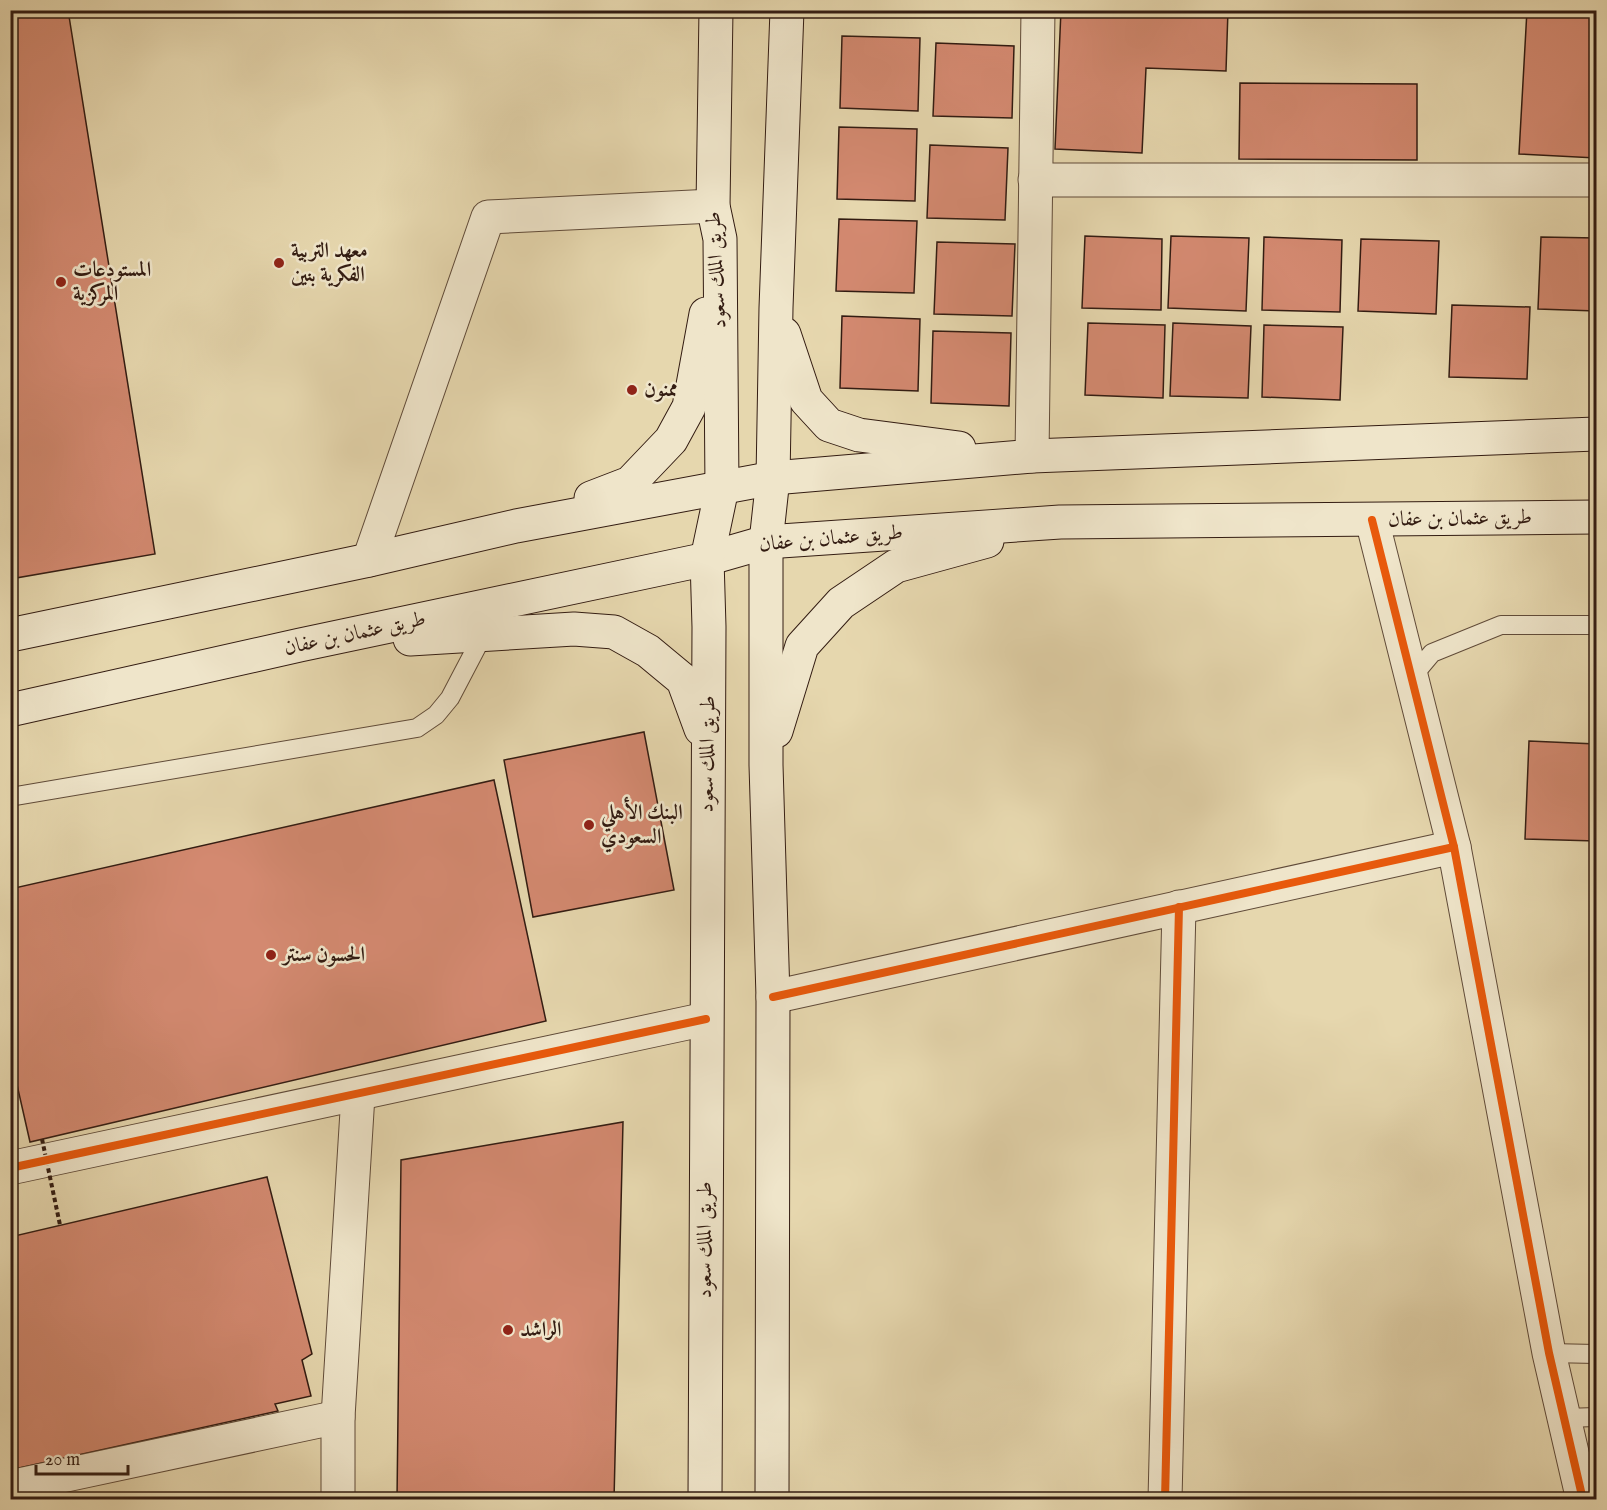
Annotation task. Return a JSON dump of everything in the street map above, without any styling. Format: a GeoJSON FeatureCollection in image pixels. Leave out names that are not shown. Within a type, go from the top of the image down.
{"type":"FeatureCollection","features":[{"type":"Feature","properties":{"kind":"main road","name":"طريق الملك سعود"},"geometry":{"type":"LineString","coordinates":[[705,1500],[709,627],[707,559],[722,488],[720,239],[713,206],[716,10]]}},
{"type":"Feature","properties":{"kind":"main road"},"geometry":{"type":"LineString","coordinates":[[772,1500],[773,997],[766,765],[766,542],[773,478],[776,308],[787,10]]}},
{"type":"Feature","properties":{"kind":"main road"},"geometry":{"type":"LineString","coordinates":[[1026,456],[1038,10]]}},
{"type":"Feature","properties":{"kind":"main road"},"geometry":{"type":"LineString","coordinates":[[1035,180],[1596,180]]}},
{"type":"Feature","properties":{"kind":"main road"},"geometry":{"type":"LineString","coordinates":[[369,560],[488,217],[713,206]]}},
{"type":"Feature","properties":{"kind":"main road"},"geometry":{"type":"LineString","coordinates":[[516,526],[630,483],[671,440],[689,407],[720,239]]}},
{"type":"Feature","properties":{"kind":"main road"},"geometry":{"type":"LineString","coordinates":[[776,308],[806,400],[829,425],[859,435],[1026,456]]}},
{"type":"Feature","properties":{"kind":"main road"},"geometry":{"type":"LineString","coordinates":[[10,635],[369,560],[516,526],[773,478],[1026,456],[1596,434]]}},
{"type":"Feature","properties":{"kind":"main road","name":"طريق عثمان بن عفان"},"geometry":{"type":"LineString","coordinates":[[10,710],[300,645],[707,559],[766,542],[1060,522],[1596,517]]}},
{"type":"Feature","properties":{"kind":"main road"},"geometry":{"type":"LineString","coordinates":[[1372,520],[1454,847],[1549,1353],[1581,1417],[1583,1500]]}},
{"type":"Feature","properties":{"kind":"main road"},"geometry":{"type":"LineString","coordinates":[[766,765],[802,646],[841,603],[896,566],[1060,522]]}},
{"type":"Feature","properties":{"kind":"main road"},"geometry":{"type":"LineString","coordinates":[[300,645],[574,629],[614,632],[648,651],[683,680],[701,730],[707,807]]}},
{"type":"Feature","properties":{"kind":"main road"},"geometry":{"type":"LineString","coordinates":[[773,997],[1454,847]]}},
{"type":"Feature","properties":{"kind":"main road"},"geometry":{"type":"LineString","coordinates":[[1165,1500],[1179,907]]}},
{"type":"Feature","properties":{"kind":"main road"},"geometry":{"type":"LineString","coordinates":[[10,1168],[706,1019]]}},
{"type":"Feature","properties":{"kind":"main road"},"geometry":{"type":"LineString","coordinates":[[338,1500],[338,1417],[358,1095]]}},
{"type":"Feature","properties":{"kind":"main road"},"geometry":{"type":"LineString","coordinates":[[10,1487],[338,1417]]}},
{"type":"Feature","properties":{"kind":"lane"},"geometry":{"type":"LineString","coordinates":[[1411,678],[1432,653],[1501,625],[1596,625]]}},
{"type":"Feature","properties":{"kind":"lane"},"geometry":{"type":"LineString","coordinates":[[10,797],[417,729],[436,715],[450,698],[483,634]]}},
{"type":"Feature","properties":{"kind":"lane"},"geometry":{"type":"LineString","coordinates":[[1549,1353],[1596,1354]]}},
{"type":"Feature","properties":{"kind":"path"},"geometry":{"type":"LineString","coordinates":[[42,1139],[60,1226]]}},
{"type":"Feature","properties":{"kind":"building","name":"المستودعات المركزية"},"geometry":{"type":"Polygon","coordinates":[[[10,10],[68,10],[155,554],[10,579],[10,10]]]}},
{"type":"Feature","properties":{"kind":"building"},"geometry":{"type":"Polygon","coordinates":[[[1061,10],[1228,10],[1226,71],[1146,68],[1142,153],[1055,149],[1061,10]]]}},
{"type":"Feature","properties":{"kind":"building"},"geometry":{"type":"Polygon","coordinates":[[[1527,10],[1596,10],[1596,158],[1519,154],[1527,10]]]}},
{"type":"Feature","properties":{"kind":"building"},"geometry":{"type":"Polygon","coordinates":[[[842,36],[920,38],[918,111],[840,108],[842,36]]]}},
{"type":"Feature","properties":{"kind":"building"},"geometry":{"type":"Polygon","coordinates":[[[936,43],[1014,46],[1012,118],[933,116],[936,43]]]}},
{"type":"Feature","properties":{"kind":"building"},"geometry":{"type":"Polygon","coordinates":[[[1240,83],[1417,84],[1417,160],[1239,159],[1240,83]]]}},
{"type":"Feature","properties":{"kind":"building"},"geometry":{"type":"Polygon","coordinates":[[[839,127],[917,129],[915,201],[837,199],[839,127]]]}},
{"type":"Feature","properties":{"kind":"building"},"geometry":{"type":"Polygon","coordinates":[[[930,145],[1008,148],[1005,220],[927,218],[930,145]]]}},
{"type":"Feature","properties":{"kind":"building"},"geometry":{"type":"Polygon","coordinates":[[[839,219],[917,221],[914,293],[836,291],[839,219]]]}},
{"type":"Feature","properties":{"kind":"building"},"geometry":{"type":"Polygon","coordinates":[[[1085,236],[1162,239],[1161,310],[1082,308],[1085,236]]]}},
{"type":"Feature","properties":{"kind":"building"},"geometry":{"type":"Polygon","coordinates":[[[1171,236],[1249,238],[1246,311],[1168,308],[1171,236]]]}},
{"type":"Feature","properties":{"kind":"building"},"geometry":{"type":"Polygon","coordinates":[[[1264,237],[1342,240],[1340,312],[1262,310],[1264,237]]]}},
{"type":"Feature","properties":{"kind":"building"},"geometry":{"type":"Polygon","coordinates":[[[1541,237],[1596,238],[1596,311],[1538,309],[1541,237]]]}},
{"type":"Feature","properties":{"kind":"building"},"geometry":{"type":"Polygon","coordinates":[[[1361,239],[1439,241],[1436,314],[1358,311],[1361,239]]]}},
{"type":"Feature","properties":{"kind":"building"},"geometry":{"type":"Polygon","coordinates":[[[937,242],[1015,244],[1012,316],[934,314],[937,242]]]}},
{"type":"Feature","properties":{"kind":"building"},"geometry":{"type":"Polygon","coordinates":[[[1452,305],[1530,307],[1527,379],[1449,377],[1452,305]]]}},
{"type":"Feature","properties":{"kind":"building"},"geometry":{"type":"Polygon","coordinates":[[[842,316],[920,319],[918,391],[840,388],[842,316]]]}},
{"type":"Feature","properties":{"kind":"building"},"geometry":{"type":"Polygon","coordinates":[[[1088,323],[1165,325],[1163,398],[1085,395],[1088,323]]]}},
{"type":"Feature","properties":{"kind":"building"},"geometry":{"type":"Polygon","coordinates":[[[1173,323],[1251,326],[1248,398],[1170,396],[1173,323]]]}},
{"type":"Feature","properties":{"kind":"building"},"geometry":{"type":"Polygon","coordinates":[[[1264,325],[1343,327],[1340,400],[1262,397],[1264,325]]]}},
{"type":"Feature","properties":{"kind":"building"},"geometry":{"type":"Polygon","coordinates":[[[933,331],[1011,333],[1009,406],[931,403],[933,331]]]}},
{"type":"Feature","properties":{"kind":"building","name":"البنك الأهلي السعودي"},"geometry":{"type":"Polygon","coordinates":[[[644,732],[674,890],[533,917],[504,760],[644,732]]]}},
{"type":"Feature","properties":{"kind":"building"},"geometry":{"type":"Polygon","coordinates":[[[1529,741],[1596,744],[1596,841],[1525,839],[1529,741]]]}},
{"type":"Feature","properties":{"kind":"building","name":"الحسون سنتر"},"geometry":{"type":"Polygon","coordinates":[[[494,780],[546,1021],[30,1142],[10,1054],[10,889],[494,780]]]}},
{"type":"Feature","properties":{"kind":"building","name":"الراشد"},"geometry":{"type":"Polygon","coordinates":[[[623,1122],[614,1500],[397,1500],[401,1160],[623,1122]]]}},
{"type":"Feature","properties":{"kind":"building"},"geometry":{"type":"Polygon","coordinates":[[[267,1177],[312,1354],[302,1360],[311,1396],[275,1404],[278,1411],[10,1470],[10,1237],[267,1177]]]}},
{"type":"Feature","properties":{"kind":"cycle path"},"geometry":{"type":"LineString","coordinates":[[1372,520],[1454,847],[1549,1353],[1583,1500]]}},
{"type":"Feature","properties":{"kind":"cycle path"},"geometry":{"type":"LineString","coordinates":[[773,997],[1454,847]]}},
{"type":"Feature","properties":{"kind":"cycle path"},"geometry":{"type":"LineString","coordinates":[[1165,1500],[1179,907]]}},
{"type":"Feature","properties":{"kind":"cycle path"},"geometry":{"type":"LineString","coordinates":[[10,1168],[706,1019]]}},
{"type":"Feature","properties":{"kind":"place","name":"معهد التربية الفكرية بنين"},"geometry":{"type":"Point","coordinates":[279,263]}},
{"type":"Feature","properties":{"kind":"place","name":"المستودعات المركزية"},"geometry":{"type":"Point","coordinates":[61,282]}},
{"type":"Feature","properties":{"kind":"place","name":"ممنون"},"geometry":{"type":"Point","coordinates":[632,390]}},
{"type":"Feature","properties":{"kind":"place","name":"البنك الأهلي السعودي"},"geometry":{"type":"Point","coordinates":[589,825]}},
{"type":"Feature","properties":{"kind":"place","name":"الحسون سنتر"},"geometry":{"type":"Point","coordinates":[271,955]}},
{"type":"Feature","properties":{"kind":"place","name":"الراشد"},"geometry":{"type":"Point","coordinates":[508,1330]}}]}
